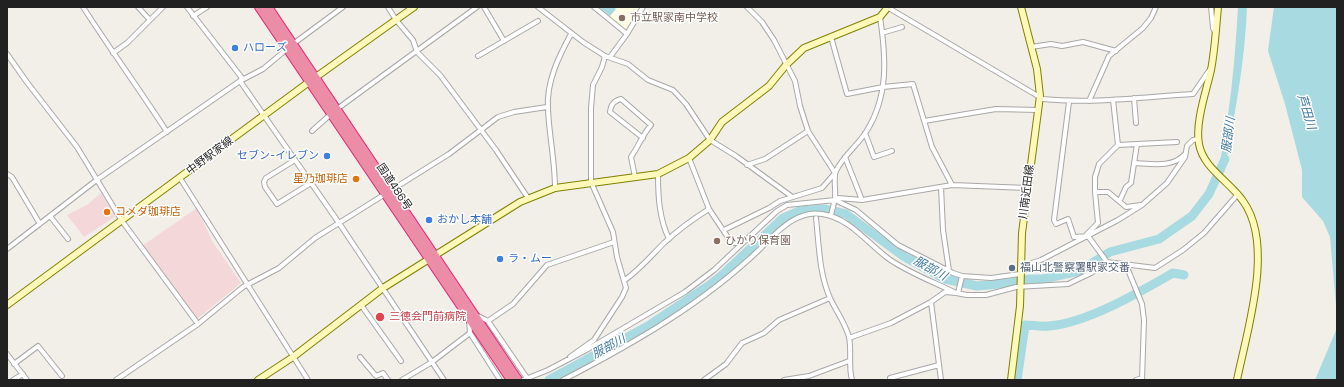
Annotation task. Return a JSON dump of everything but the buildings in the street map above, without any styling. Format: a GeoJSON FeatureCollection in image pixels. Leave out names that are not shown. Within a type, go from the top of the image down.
{"type":"FeatureCollection","features":[{"type":"Feature","properties":{"kind":"highway","name":"国道486号"},"geometry":{"type":"LineString","coordinates":[[259,7],[290,47],[334,111],[510,375],[518,380]]}},
{"type":"Feature","properties":{"kind":"highway","name":"国道486号"},"geometry":{"type":"LineString","coordinates":[[268,7],[290,47]]}},
{"type":"Feature","properties":{"kind":"street"},"geometry":{"type":"LineString","coordinates":[[83,7],[113,53],[131,76],[167,132]]}},
{"type":"Feature","properties":{"kind":"street"},"geometry":{"type":"LineString","coordinates":[[138,7],[149,19]]}},
{"type":"Feature","properties":{"kind":"street"},"geometry":{"type":"LineString","coordinates":[[113,53],[127,43],[149,19],[163,7]]}},
{"type":"Feature","properties":{"kind":"street"},"geometry":{"type":"LineString","coordinates":[[187,7],[242,78],[240,81],[339,222],[444,380]]}},
{"type":"Feature","properties":{"kind":"street"},"geometry":{"type":"LineString","coordinates":[[194,16],[207,7]]}},
{"type":"Feature","properties":{"kind":"street"},"geometry":{"type":"LineString","coordinates":[[7,249],[98,179],[240,81],[263,68],[343,7]]}},
{"type":"Feature","properties":{"kind":"street"},"geometry":{"type":"LineString","coordinates":[[388,7],[396,20],[414,40],[417,52],[440,75],[496,150],[528,198]]}},
{"type":"Feature","properties":{"kind":"street","name":"中野駅家線"},"geometry":{"type":"LineString","coordinates":[[7,305],[312,80],[414,7]]}},
{"type":"Feature","properties":{"kind":"street"},"geometry":{"type":"LineString","coordinates":[[312,131],[334,111],[477,7]]}},
{"type":"Feature","properties":{"kind":"street"},"geometry":{"type":"LineString","coordinates":[[484,7],[504,41]]}},
{"type":"Feature","properties":{"kind":"street"},"geometry":{"type":"LineString","coordinates":[[538,7],[571,34],[605,56],[628,64],[648,80],[665,86],[680,96],[710,140],[791,196]]}},
{"type":"Feature","properties":{"kind":"street"},"geometry":{"type":"LineString","coordinates":[[594,7],[627,34]]}},
{"type":"Feature","properties":{"kind":"street"},"geometry":{"type":"LineString","coordinates":[[610,57],[627,34],[643,7]]}},
{"type":"Feature","properties":{"kind":"street"},"geometry":{"type":"LineString","coordinates":[[747,7],[762,22],[770,34],[795,81],[800,106],[808,131],[835,173],[834,201],[831,216]]}},
{"type":"Feature","properties":{"kind":"street"},"geometry":{"type":"LineString","coordinates":[[258,380],[293,357],[383,288],[528,198],[554,188],[658,174],[688,158],[710,140],[722,122],[769,86],[786,65],[804,48],[880,17],[887,7],[1043,99],[1069,102],[1193,94],[1211,68]]}},
{"type":"Feature","properties":{"kind":"street","name":"川南近田線"},"geometry":{"type":"LineString","coordinates":[[1011,380],[1021,286],[1020,275],[1027,188],[1040,96],[1037,69],[1021,7]]}},
{"type":"Feature","properties":{"kind":"street"},"geometry":{"type":"LineString","coordinates":[[1089,101],[1109,56],[1142,28],[1151,18],[1156,7]]}},
{"type":"Feature","properties":{"kind":"street"},"geometry":{"type":"LineString","coordinates":[[1211,7],[1212,21],[1216,32]]}},
{"type":"Feature","properties":{"kind":"street"},"geometry":{"type":"LineString","coordinates":[[1218,7],[1211,68],[1198,131],[1198,139],[1201,152],[1206,161],[1236,192],[1247,206],[1256,229],[1259,253],[1254,299],[1237,380]]}},
{"type":"Feature","properties":{"kind":"street"},"geometry":{"type":"LineString","coordinates":[[724,230],[791,196],[822,188],[835,173],[845,156],[865,134],[877,112],[883,87],[885,62],[880,17]]}},
{"type":"Feature","properties":{"kind":"street"},"geometry":{"type":"LineString","coordinates":[[478,56],[538,21]]}},
{"type":"Feature","properties":{"kind":"street"},"geometry":{"type":"LineString","coordinates":[[882,34],[902,27]]}},
{"type":"Feature","properties":{"kind":"street"},"geometry":{"type":"LineString","coordinates":[[554,188],[555,168],[547,108],[549,88],[559,57],[571,34]]}},
{"type":"Feature","properties":{"kind":"street"},"geometry":{"type":"LineString","coordinates":[[831,37],[839,61],[847,94],[883,87],[913,84],[932,147],[952,185]]}},
{"type":"Feature","properties":{"kind":"street"},"geometry":{"type":"LineString","coordinates":[[1031,47],[1051,44],[1062,46],[1083,42],[1116,50]]}},
{"type":"Feature","properties":{"kind":"street"},"geometry":{"type":"LineString","coordinates":[[7,54],[26,81],[78,146],[122,221],[198,324]]}},
{"type":"Feature","properties":{"kind":"street"},"geometry":{"type":"LineString","coordinates":[[569,359],[594,340],[622,297],[626,288],[609,221],[591,182],[591,108],[593,84],[602,67],[605,56]]}},
{"type":"Feature","properties":{"kind":"street"},"geometry":{"type":"LineString","coordinates":[[1134,98],[1136,123]]}},
{"type":"Feature","properties":{"kind":"street"},"geometry":{"type":"LineString","coordinates":[[635,177],[631,157],[644,138],[651,125],[621,100],[616,100],[611,106],[610,112],[644,138]]}},
{"type":"Feature","properties":{"kind":"street"},"geometry":{"type":"LineString","coordinates":[[1113,100],[1118,145]]}},
{"type":"Feature","properties":{"kind":"street"},"geometry":{"type":"LineString","coordinates":[[1069,102],[1054,220],[1056,224],[1068,219],[1074,237],[1087,236],[1098,223],[1095,192],[1099,164],[1118,145],[1177,142]]}},
{"type":"Feature","properties":{"kind":"street"},"geometry":{"type":"LineString","coordinates":[[116,380],[198,324],[235,292],[279,268],[297,252],[339,222],[358,213],[388,192],[449,154],[480,129],[503,116],[547,108]]}},
{"type":"Feature","properties":{"kind":"street"},"geometry":{"type":"LineString","coordinates":[[924,121],[996,109],[1038,110]]}},
{"type":"Feature","properties":{"kind":"street"},"geometry":{"type":"LineString","coordinates":[[747,165],[765,159],[808,131]]}},
{"type":"Feature","properties":{"kind":"street"},"geometry":{"type":"LineString","coordinates":[[865,134],[874,157],[892,151]]}},
{"type":"Feature","properties":{"kind":"street"},"geometry":{"type":"LineString","coordinates":[[1021,264],[1025,265],[1041,260],[1142,205],[1176,173],[1190,142],[1198,139]]}},
{"type":"Feature","properties":{"kind":"street"},"geometry":{"type":"LineString","coordinates":[[1120,200],[1126,187],[1131,183],[1137,144]]}},
{"type":"Feature","properties":{"kind":"street"},"geometry":{"type":"LineString","coordinates":[[1134,163],[1171,164],[1186,153]]}},
{"type":"Feature","properties":{"kind":"street"},"geometry":{"type":"LineString","coordinates":[[845,156],[862,200]]}},
{"type":"Feature","properties":{"kind":"street"},"geometry":{"type":"LineString","coordinates":[[688,158],[709,209],[732,242],[735,244],[750,237]]}},
{"type":"Feature","properties":{"kind":"street"},"geometry":{"type":"LineString","coordinates":[[295,160],[266,178],[264,182],[265,187],[277,204],[311,183]]}},
{"type":"Feature","properties":{"kind":"street"},"geometry":{"type":"LineString","coordinates":[[7,174],[12,177],[40,224]]}},
{"type":"Feature","properties":{"kind":"street"},"geometry":{"type":"LineString","coordinates":[[658,174],[658,197],[663,226],[669,238]]}},
{"type":"Feature","properties":{"kind":"street"},"geometry":{"type":"LineString","coordinates":[[180,178],[247,286],[308,380]]}},
{"type":"Feature","properties":{"kind":"street"},"geometry":{"type":"LineString","coordinates":[[500,380],[470,333],[472,316],[488,320],[525,379],[569,359],[685,292],[714,270],[777,211],[787,205],[834,201],[838,198],[862,200],[952,185],[1027,188]]}},
{"type":"Feature","properties":{"kind":"street"},"geometry":{"type":"LineString","coordinates":[[940,187],[943,230],[950,271]]}},
{"type":"Feature","properties":{"kind":"street"},"geometry":{"type":"LineString","coordinates":[[1095,192],[1108,192],[1120,200],[1126,207],[1142,205]]}},
{"type":"Feature","properties":{"kind":"street"},"geometry":{"type":"LineString","coordinates":[[563,380],[625,347],[706,296],[789,222],[803,217],[820,214],[831,216],[843,221],[888,258],[967,296],[986,295],[1021,286],[1068,284],[1091,273],[1106,262],[1155,268],[1167,261],[1204,233],[1236,192]]}},
{"type":"Feature","properties":{"kind":"street"},"geometry":{"type":"LineString","coordinates":[[834,201],[856,210],[898,245],[962,277],[991,278],[1020,275]]}},
{"type":"Feature","properties":{"kind":"street"},"geometry":{"type":"LineString","coordinates":[[625,280],[640,270],[669,238],[684,225],[709,209]]}},
{"type":"Feature","properties":{"kind":"street"},"geometry":{"type":"LineString","coordinates":[[50,216],[68,238]]}},
{"type":"Feature","properties":{"kind":"street"},"geometry":{"type":"LineString","coordinates":[[803,217],[816,218],[831,216]]}},
{"type":"Feature","properties":{"kind":"street"},"geometry":{"type":"LineString","coordinates":[[816,218],[821,266],[830,298],[840,314],[849,338],[849,361],[852,380]]}},
{"type":"Feature","properties":{"kind":"street"},"geometry":{"type":"LineString","coordinates":[[1087,236],[1099,249],[1106,262]]}},
{"type":"Feature","properties":{"kind":"street"},"geometry":{"type":"LineString","coordinates":[[488,320],[513,304],[548,265],[614,242]]}},
{"type":"Feature","properties":{"kind":"street"},"geometry":{"type":"LineString","coordinates":[[1126,265],[1139,297],[1144,320],[1142,379],[1136,380]]}},
{"type":"Feature","properties":{"kind":"street"},"geometry":{"type":"LineString","coordinates":[[958,292],[962,277]]}},
{"type":"Feature","properties":{"kind":"street"},"geometry":{"type":"LineString","coordinates":[[849,338],[891,323],[931,302],[945,292],[958,292]]}},
{"type":"Feature","properties":{"kind":"street"},"geometry":{"type":"LineString","coordinates":[[704,380],[726,364],[742,343],[764,333],[779,320],[830,298]]}},
{"type":"Feature","properties":{"kind":"street"},"geometry":{"type":"LineString","coordinates":[[931,302],[941,380]]}},
{"type":"Feature","properties":{"kind":"street"},"geometry":{"type":"LineString","coordinates":[[361,305],[401,361]]}},
{"type":"Feature","properties":{"kind":"street"},"geometry":{"type":"LineString","coordinates":[[402,380],[432,362],[470,333]]}},
{"type":"Feature","properties":{"kind":"street"},"geometry":{"type":"LineString","coordinates":[[14,364],[38,346],[62,376]]}},
{"type":"Feature","properties":{"kind":"street"},"geometry":{"type":"LineString","coordinates":[[7,354],[27,380]]}},
{"type":"Feature","properties":{"kind":"street"},"geometry":{"type":"LineString","coordinates":[[360,357],[376,376],[383,373],[388,380]]}},
{"type":"Feature","properties":{"kind":"street"},"geometry":{"type":"LineString","coordinates":[[784,380],[809,376],[849,361]]}},
{"type":"Feature","properties":{"kind":"street"},"geometry":{"type":"LineString","coordinates":[[891,380],[890,378],[939,365]]}},
{"type":"Feature","properties":{"kind":"street"},"geometry":{"type":"LineString","coordinates":[[13,380],[23,374]]}},
{"type":"Feature","properties":{"kind":"street"},"geometry":{"type":"LineString","coordinates":[[710,375],[713,380]]}},
{"type":"Feature","properties":{"kind":"shaded area","name":"市立駅家南中学校"},"geometry":{"type":"Polygon","coordinates":[[[597,7],[641,7],[625,31],[597,7]]]}},
{"type":"Feature","properties":{"kind":"shaded area"},"geometry":{"type":"Polygon","coordinates":[[[101,193],[116,216],[84,237],[67,215],[87,205],[101,193]]]}},
{"type":"Feature","properties":{"kind":"shaded area"},"geometry":{"type":"Polygon","coordinates":[[[197,208],[212,241],[241,283],[197,319],[142,246],[197,208]]]}},
{"type":"Feature","properties":{"kind":"water"},"geometry":{"type":"Polygon","coordinates":[[[599,7],[614,7],[616,9],[610,16],[599,7]]]}},
{"type":"Feature","properties":{"kind":"water"},"geometry":{"type":"Polygon","coordinates":[[[1238,7],[1247,7],[1246,28],[1238,90],[1224,173],[1219,167],[1232,87],[1238,7]]]}},
{"type":"Feature","properties":{"kind":"water","name":"芦田川"},"geometry":{"type":"Polygon","coordinates":[[[1274,7],[1337,7],[1337,316],[1330,237],[1323,221],[1302,197],[1302,170],[1285,104],[1268,51],[1274,7]]]}},
{"type":"Feature","properties":{"kind":"water"},"geometry":{"type":"Polygon","coordinates":[[[1337,328],[1337,380],[1315,380],[1337,328]]]}},
{"type":"Feature","properties":{"kind":"waterway","name":"服部川"},"geometry":{"type":"LineString","coordinates":[[549,380],[648,326],[708,286],[721,276],[783,218],[799,211],[824,209],[846,214],[903,256],[945,279],[977,286],[1010,283],[1030,279],[1043,279],[1079,271],[1110,252],[1159,239],[1192,216],[1209,194],[1225,159]]}},
{"type":"Feature","properties":{"kind":"waterway"},"geometry":{"type":"LineString","coordinates":[[1017,380],[1025,325],[1049,326],[1064,324],[1080,319],[1113,306],[1173,273],[1184,275]]}},
{"type":"Feature","properties":{"kind":"place","name":"市立駅家南中学校"},"geometry":{"type":"Point","coordinates":[622,18]}},
{"type":"Feature","properties":{"kind":"place","name":"ハローズ"},"geometry":{"type":"Point","coordinates":[235,48]}},
{"type":"Feature","properties":{"kind":"place","name":"セブン-イレブン"},"geometry":{"type":"Point","coordinates":[327,156]}},
{"type":"Feature","properties":{"kind":"place","name":"星乃珈琲店"},"geometry":{"type":"Point","coordinates":[356,179]}},
{"type":"Feature","properties":{"kind":"place","name":"コメダ珈琲店"},"geometry":{"type":"Point","coordinates":[107,212]}},
{"type":"Feature","properties":{"kind":"place","name":"おかし本舗"},"geometry":{"type":"Point","coordinates":[429,220]}},
{"type":"Feature","properties":{"kind":"place","name":"ひかり保育園"},"geometry":{"type":"Point","coordinates":[717,241]}},
{"type":"Feature","properties":{"kind":"place","name":"ラ・ムー"},"geometry":{"type":"Point","coordinates":[500,259]}},
{"type":"Feature","properties":{"kind":"place","name":"福山北警察署駅家交番"},"geometry":{"type":"Point","coordinates":[1012,268]}},
{"type":"Feature","properties":{"kind":"place","name":"三徳会門前病院"},"geometry":{"type":"Point","coordinates":[380,317]}}]}
